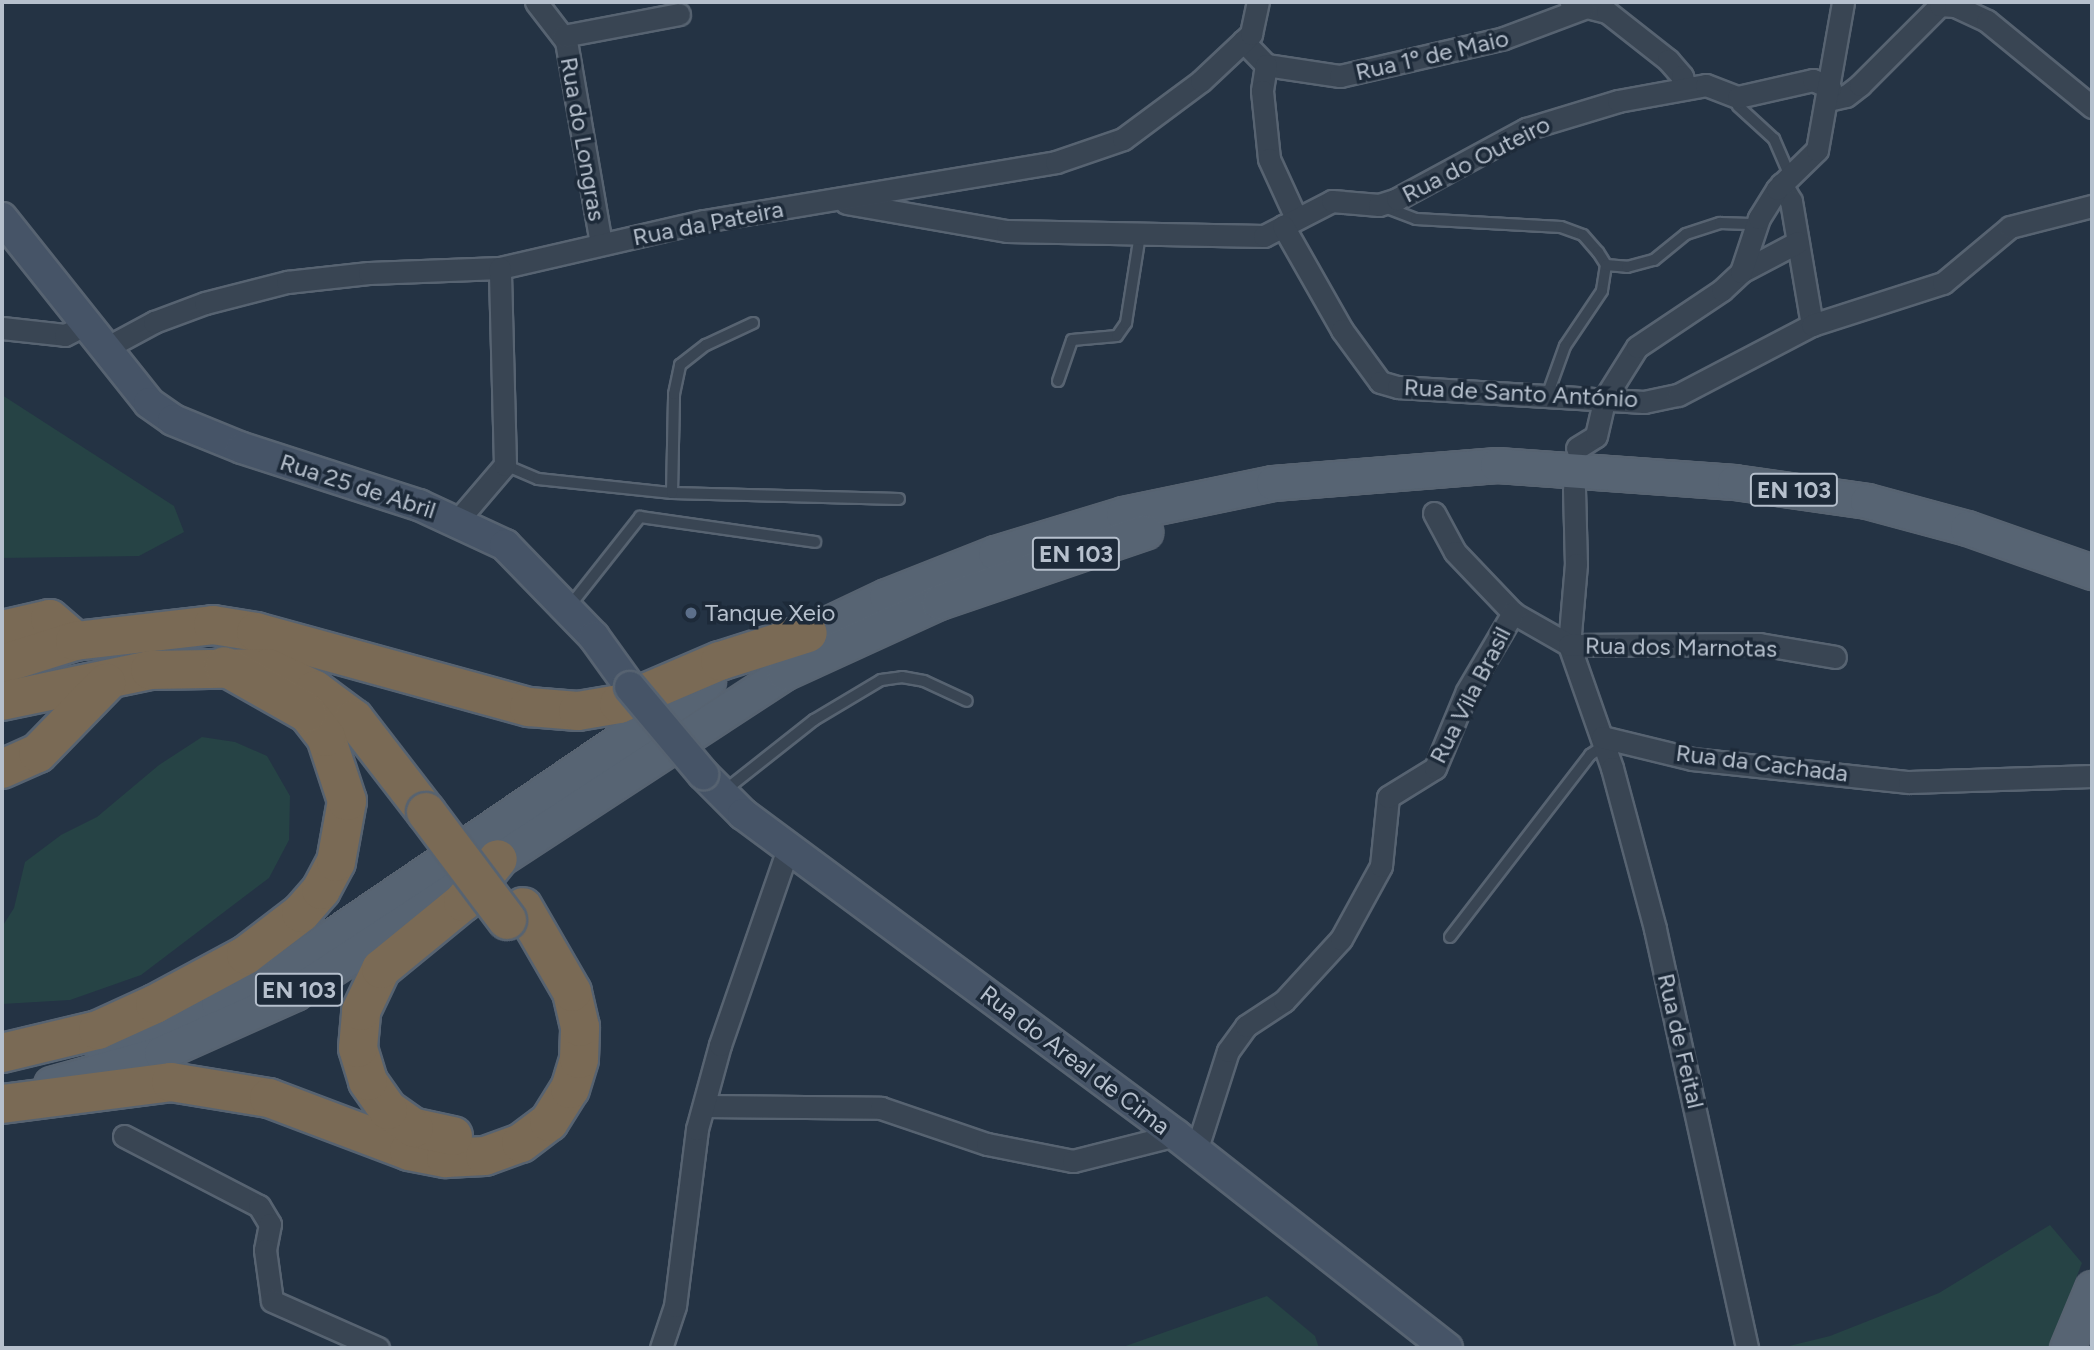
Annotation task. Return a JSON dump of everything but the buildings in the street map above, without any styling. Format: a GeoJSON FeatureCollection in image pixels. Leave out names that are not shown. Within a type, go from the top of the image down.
{"type":"FeatureCollection","features":[{"type":"Feature","properties":{"kind":"highway"},"geometry":{"type":"LineString","coordinates":[[2,630],[50,619],[75,641]]}},
{"type":"Feature","properties":{"kind":"highway"},"geometry":{"type":"LineString","coordinates":[[2,664],[75,641],[180,632],[213,625],[256,632],[529,706],[578,710],[619,704],[720,661],[808,632]]}},
{"type":"Feature","properties":{"kind":"highway"},"geometry":{"type":"LineString","coordinates":[[2,645],[51,629],[75,641]]}},
{"type":"Feature","properties":{"kind":"highway"},"geometry":{"type":"LineString","coordinates":[[2,1104],[171,1082],[270,1098],[410,1151],[446,1158],[485,1156],[521,1143],[549,1122],[570,1089],[579,1059],[580,1027],[572,992],[434,807],[372,711],[325,675],[252,643],[180,632]]}},
{"type":"Feature","properties":{"kind":"highway"},"geometry":{"type":"LineString","coordinates":[[2,681],[59,663],[75,641]]}},
{"type":"Feature","properties":{"kind":"highway"},"geometry":{"type":"LineString","coordinates":[[2,727],[106,683],[150,670],[224,666],[268,668],[315,690],[354,719],[434,807]]}},
{"type":"Feature","properties":{"kind":"highway"},"geometry":{"type":"LineString","coordinates":[[2,1053],[98,1030],[156,1004],[246,955],[301,913],[321,890],[336,862],[347,801],[326,737],[307,713],[224,666]]}},
{"type":"Feature","properties":{"kind":"highway"},"geometry":{"type":"LineString","coordinates":[[2,701],[106,683]]}},
{"type":"Feature","properties":{"kind":"highway"},"geometry":{"type":"LineString","coordinates":[[2,742],[30,730],[106,683]]}},
{"type":"Feature","properties":{"kind":"highway"},"geometry":{"type":"LineString","coordinates":[[2,769],[38,753],[106,683]]}},
{"type":"Feature","properties":{"kind":"highway"},"geometry":{"type":"LineString","coordinates":[[498,859],[463,902],[381,969],[361,1011],[358,1048],[368,1082],[388,1110],[414,1128],[450,1136],[481,1133],[509,1121],[531,1103],[544,1084],[556,1057],[557,1030],[551,998],[515,914]]}},
{"type":"Feature","properties":{"kind":"main road","name":"Rua 25 de Abril"},"geometry":{"type":"LineString","coordinates":[[2,218],[104,349],[149,402],[173,420],[458,520],[505,545],[567,610],[712,783]]}},
{"type":"Feature","properties":{"kind":"main road","name":"EN 103"},"geometry":{"type":"LineString","coordinates":[[2,1065],[54,1058],[153,1028],[283,970],[688,690],[808,632],[995,553],[1123,514],[1273,483],[1497,465],[1618,472],[1734,482],[1867,501],[1966,528],[2092,572]]}},
{"type":"Feature","properties":{"kind":"main road","name":"EN 103"},"geometry":{"type":"LineString","coordinates":[[2,1091],[62,1082],[160,1053],[228,1026],[295,993],[784,673],[939,602],[1127,536],[1272,503],[1382,487],[1496,476],[1618,472]]}},
{"type":"Feature","properties":{"kind":"main road","name":"Rua do Areal de Cima"},"geometry":{"type":"LineString","coordinates":[[712,783],[789,846],[1186,1143],[1447,1348]]}},
{"type":"Feature","properties":{"kind":"main road"},"geometry":{"type":"LineString","coordinates":[[2067,1348],[2092,1290]]}},
{"type":"Feature","properties":{"kind":"street","name":"Rua do Longras"},"geometry":{"type":"LineString","coordinates":[[536,2],[563,36],[576,84],[601,244]]}},
{"type":"Feature","properties":{"kind":"street","name":"Rua da Pateira"},"geometry":{"type":"LineString","coordinates":[[104,349],[132,332],[192,308],[287,282],[369,273],[500,268],[601,244],[1056,162],[1123,139],[1200,81],[1251,34],[1258,2]]}},
{"type":"Feature","properties":{"kind":"street"},"geometry":{"type":"LineString","coordinates":[[1741,272],[1757,224],[1785,180],[1816,150],[1829,94],[1843,2]]}},
{"type":"Feature","properties":{"kind":"street"},"geometry":{"type":"LineString","coordinates":[[1575,5],[1607,12],[1668,60],[1682,76],[1685,87]]}},
{"type":"Feature","properties":{"kind":"street","name":"Rua 1º de Maio"},"geometry":{"type":"LineString","coordinates":[[1266,65],[1314,75],[1360,73],[1528,32],[1575,5]]}},
{"type":"Feature","properties":{"kind":"street"},"geometry":{"type":"LineString","coordinates":[[1829,94],[1846,96],[1860,85],[1940,5],[1955,6],[1987,21],[2092,107]]}},
{"type":"Feature","properties":{"kind":"street"},"geometry":{"type":"LineString","coordinates":[[563,36],[679,13]]}},
{"type":"Feature","properties":{"kind":"street"},"geometry":{"type":"LineString","coordinates":[[1243,41],[1266,65],[1262,91],[1269,159],[1290,222]]}},
{"type":"Feature","properties":{"kind":"street","name":"Rua do Outeiro"},"geometry":{"type":"LineString","coordinates":[[830,201],[1007,231],[1234,238],[1264,236],[1332,201],[1379,205],[1397,200],[1526,129],[1685,87],[1706,86],[1735,96],[1813,80],[1829,94]]}},
{"type":"Feature","properties":{"kind":"street"},"geometry":{"type":"LineString","coordinates":[[1785,180],[1812,325]]}},
{"type":"Feature","properties":{"kind":"street","name":"Rua de Santo António"},"geometry":{"type":"LineString","coordinates":[[1290,222],[1342,330],[1380,382],[1398,387],[1644,402],[1678,395],[1812,325],[1943,283],[2010,227],[2092,206]]}},
{"type":"Feature","properties":{"kind":"street"},"geometry":{"type":"LineString","coordinates":[[1577,448],[1596,436],[1605,398],[1637,347],[1722,290],[1741,272],[1798,242]]}},
{"type":"Feature","properties":{"kind":"street"},"geometry":{"type":"LineString","coordinates":[[458,520],[505,464],[500,268]]}},
{"type":"Feature","properties":{"kind":"street"},"geometry":{"type":"LineString","coordinates":[[2,328],[55,335],[85,325]]}},
{"type":"Feature","properties":{"kind":"street"},"geometry":{"type":"LineString","coordinates":[[1574,489],[1576,564],[1569,645],[1603,741]]}},
{"type":"Feature","properties":{"kind":"street"},"geometry":{"type":"LineString","coordinates":[[1434,513],[1455,552],[1513,613],[1569,645]]}},
{"type":"Feature","properties":{"kind":"street","name":"Rua Vila Brasil"},"geometry":{"type":"LineString","coordinates":[[1186,1143],[1228,1051],[1246,1026],[1284,1001],[1341,939],[1381,866],[1388,797],[1435,768],[1467,691],[1513,613]]}},
{"type":"Feature","properties":{"kind":"street","name":"Rua dos Marnotas"},"geometry":{"type":"LineString","coordinates":[[1569,645],[1759,645],[1835,657]]}},
{"type":"Feature","properties":{"kind":"street","name":"Rua da Cachada"},"geometry":{"type":"LineString","coordinates":[[1603,741],[1692,759],[1909,782],[2092,776]]}},
{"type":"Feature","properties":{"kind":"street","name":"Rua de Feital"},"geometry":{"type":"LineString","coordinates":[[1603,741],[1655,929],[1747,1348]]}},
{"type":"Feature","properties":{"kind":"street"},"geometry":{"type":"LineString","coordinates":[[661,1348],[676,1306],[704,1105],[720,1045],[789,846]]}},
{"type":"Feature","properties":{"kind":"street"},"geometry":{"type":"LineString","coordinates":[[704,1105],[880,1108],[987,1144],[1073,1161],[1186,1143]]}},
{"type":"Feature","properties":{"kind":"street"},"geometry":{"type":"LineString","coordinates":[[124,1136],[259,1206],[271,1224],[265,1250],[272,1301],[378,1348]]}},
{"type":"Feature","properties":{"kind":"lane"},"geometry":{"type":"LineString","coordinates":[[1735,96],[1738,106],[1774,139],[1785,180]]}},
{"type":"Feature","properties":{"kind":"lane"},"geometry":{"type":"LineString","coordinates":[[1379,205],[1416,219],[1561,228],[1583,235],[1606,265],[1602,291],[1565,346],[1546,396]]}},
{"type":"Feature","properties":{"kind":"lane"},"geometry":{"type":"LineString","coordinates":[[1606,265],[1628,267],[1654,260],[1686,234],[1720,223],[1757,224]]}},
{"type":"Feature","properties":{"kind":"lane"},"geometry":{"type":"LineString","coordinates":[[1058,380],[1072,340],[1118,336],[1126,323],[1140,235]]}},
{"type":"Feature","properties":{"kind":"lane"},"geometry":{"type":"LineString","coordinates":[[672,494],[680,365],[706,345],[753,323]]}},
{"type":"Feature","properties":{"kind":"lane"},"geometry":{"type":"LineString","coordinates":[[505,464],[538,479],[672,494],[899,499]]}},
{"type":"Feature","properties":{"kind":"lane"},"geometry":{"type":"LineString","coordinates":[[567,610],[640,517],[815,542]]}},
{"type":"Feature","properties":{"kind":"lane"},"geometry":{"type":"LineString","coordinates":[[712,783],[881,680],[902,677],[924,681],[967,701]]}},
{"type":"Feature","properties":{"kind":"lane"},"geometry":{"type":"LineString","coordinates":[[1450,937],[1603,741]]}},
{"type":"Feature","properties":{"kind":"green space"},"geometry":{"type":"Polygon","coordinates":[[[2,395],[174,506],[184,532],[139,556],[2,558],[2,395]]]}},
{"type":"Feature","properties":{"kind":"green space"},"geometry":{"type":"Polygon","coordinates":[[[202,737],[235,742],[267,756],[290,796],[289,840],[269,878],[141,975],[70,1000],[2,1004],[2,927],[14,908],[25,862],[61,835],[97,817],[159,765],[202,737]]]}},
{"type":"Feature","properties":{"kind":"green space"},"geometry":{"type":"Polygon","coordinates":[[[2050,1225],[2082,1263],[2049,1348],[1781,1348],[1830,1336],[1939,1293],[2050,1225]]]}},
{"type":"Feature","properties":{"kind":"green space"},"geometry":{"type":"Polygon","coordinates":[[[1267,1296],[1315,1336],[1319,1348],[1120,1348],[1267,1296]]]}},
{"type":"Feature","properties":{"kind":"place","name":"Tanque Xeio"},"geometry":{"type":"Point","coordinates":[691,613]}}]}
